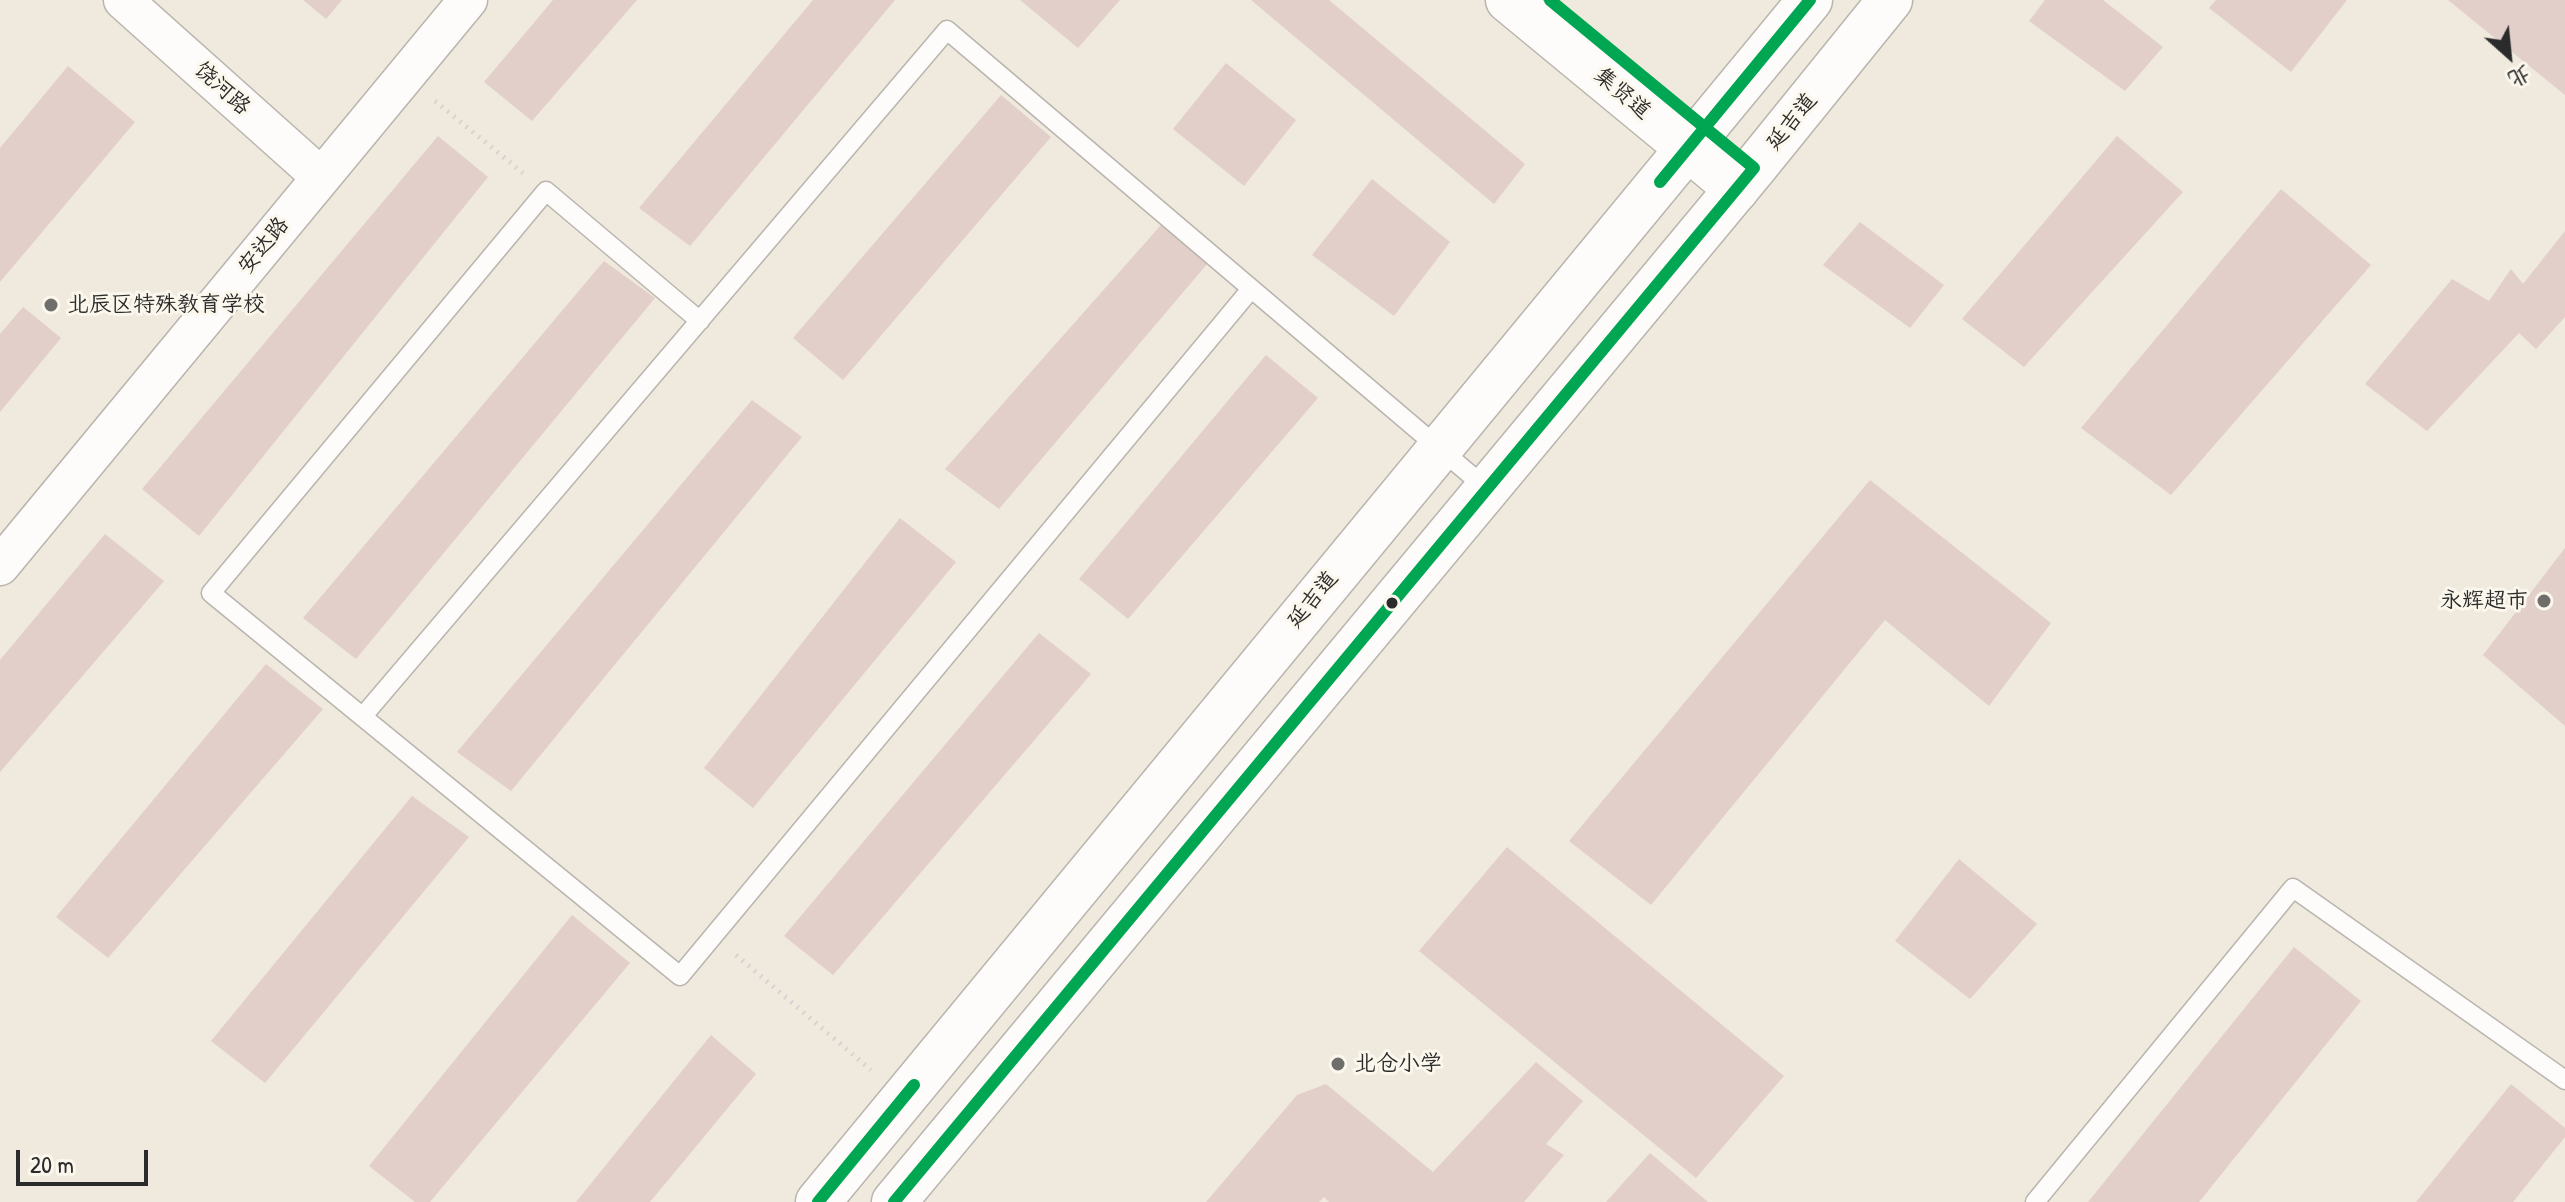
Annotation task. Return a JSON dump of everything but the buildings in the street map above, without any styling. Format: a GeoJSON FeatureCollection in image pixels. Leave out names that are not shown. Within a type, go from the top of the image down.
{"type":"FeatureCollection","features":[{"type":"Feature","properties":{"kind":"main road","name":"集贤道"},"geometry":{"type":"LineString","coordinates":[[1508,0],[1697,138]]}},
{"type":"Feature","properties":{"kind":"main road","name":"集贤道"},"geometry":{"type":"LineString","coordinates":[[1550,0],[1697,138],[1746,179]]}},
{"type":"Feature","properties":{"kind":"main road","name":"延吉道"},"geometry":{"type":"LineString","coordinates":[[818,1202],[1810,0]]}},
{"type":"Feature","properties":{"kind":"main road","name":"延吉道"},"geometry":{"type":"LineString","coordinates":[[894,1202],[1746,179],[1890,0]]}},
{"type":"Feature","properties":{"kind":"street","name":"饶河路"},"geometry":{"type":"LineString","coordinates":[[123,0],[311,169]]}},
{"type":"Feature","properties":{"kind":"street","name":"安达路"},"geometry":{"type":"LineString","coordinates":[[0,566],[311,169],[435,0]]}},
{"type":"Feature","properties":{"kind":"street","name":"安达路"},"geometry":{"type":"LineString","coordinates":[[0,529],[311,169],[405,77],[468,0]]}},
{"type":"Feature","properties":{"kind":"lane"},"geometry":{"type":"LineString","coordinates":[[363,716],[947,30],[1486,488]]}},
{"type":"Feature","properties":{"kind":"lane"},"geometry":{"type":"LineString","coordinates":[[700,321],[546,191],[211,593],[680,976],[1251,289]]}},
{"type":"Feature","properties":{"kind":"lane"},"geometry":{"type":"LineString","coordinates":[[2035,1202],[2293,888],[2565,1080]]}},
{"type":"Feature","properties":{"kind":"path"},"geometry":{"type":"LineString","coordinates":[[405,77],[546,191]]}},
{"type":"Feature","properties":{"kind":"path"},"geometry":{"type":"LineString","coordinates":[[714,936],[904,1098]]}},
{"type":"Feature","properties":{"kind":"transit line"},"geometry":{"type":"LineString","coordinates":[[894,1202],[1754,168],[1550,0]]}},
{"type":"Feature","properties":{"kind":"transit line"},"geometry":{"type":"LineString","coordinates":[[1660,182],[1810,0]]}},
{"type":"Feature","properties":{"kind":"transit line"},"geometry":{"type":"LineString","coordinates":[[818,1202],[914,1085]]}},
{"type":"Feature","properties":{"kind":"place","name":"北辰区特殊教育学校"},"geometry":{"type":"Point","coordinates":[51,305]}},
{"type":"Feature","properties":{"kind":"place","name":"永辉超市"},"geometry":{"type":"Point","coordinates":[2544,601]}},
{"type":"Feature","properties":{"kind":"place","name":"北仓小学"},"geometry":{"type":"Point","coordinates":[1338,1064]}}]}
